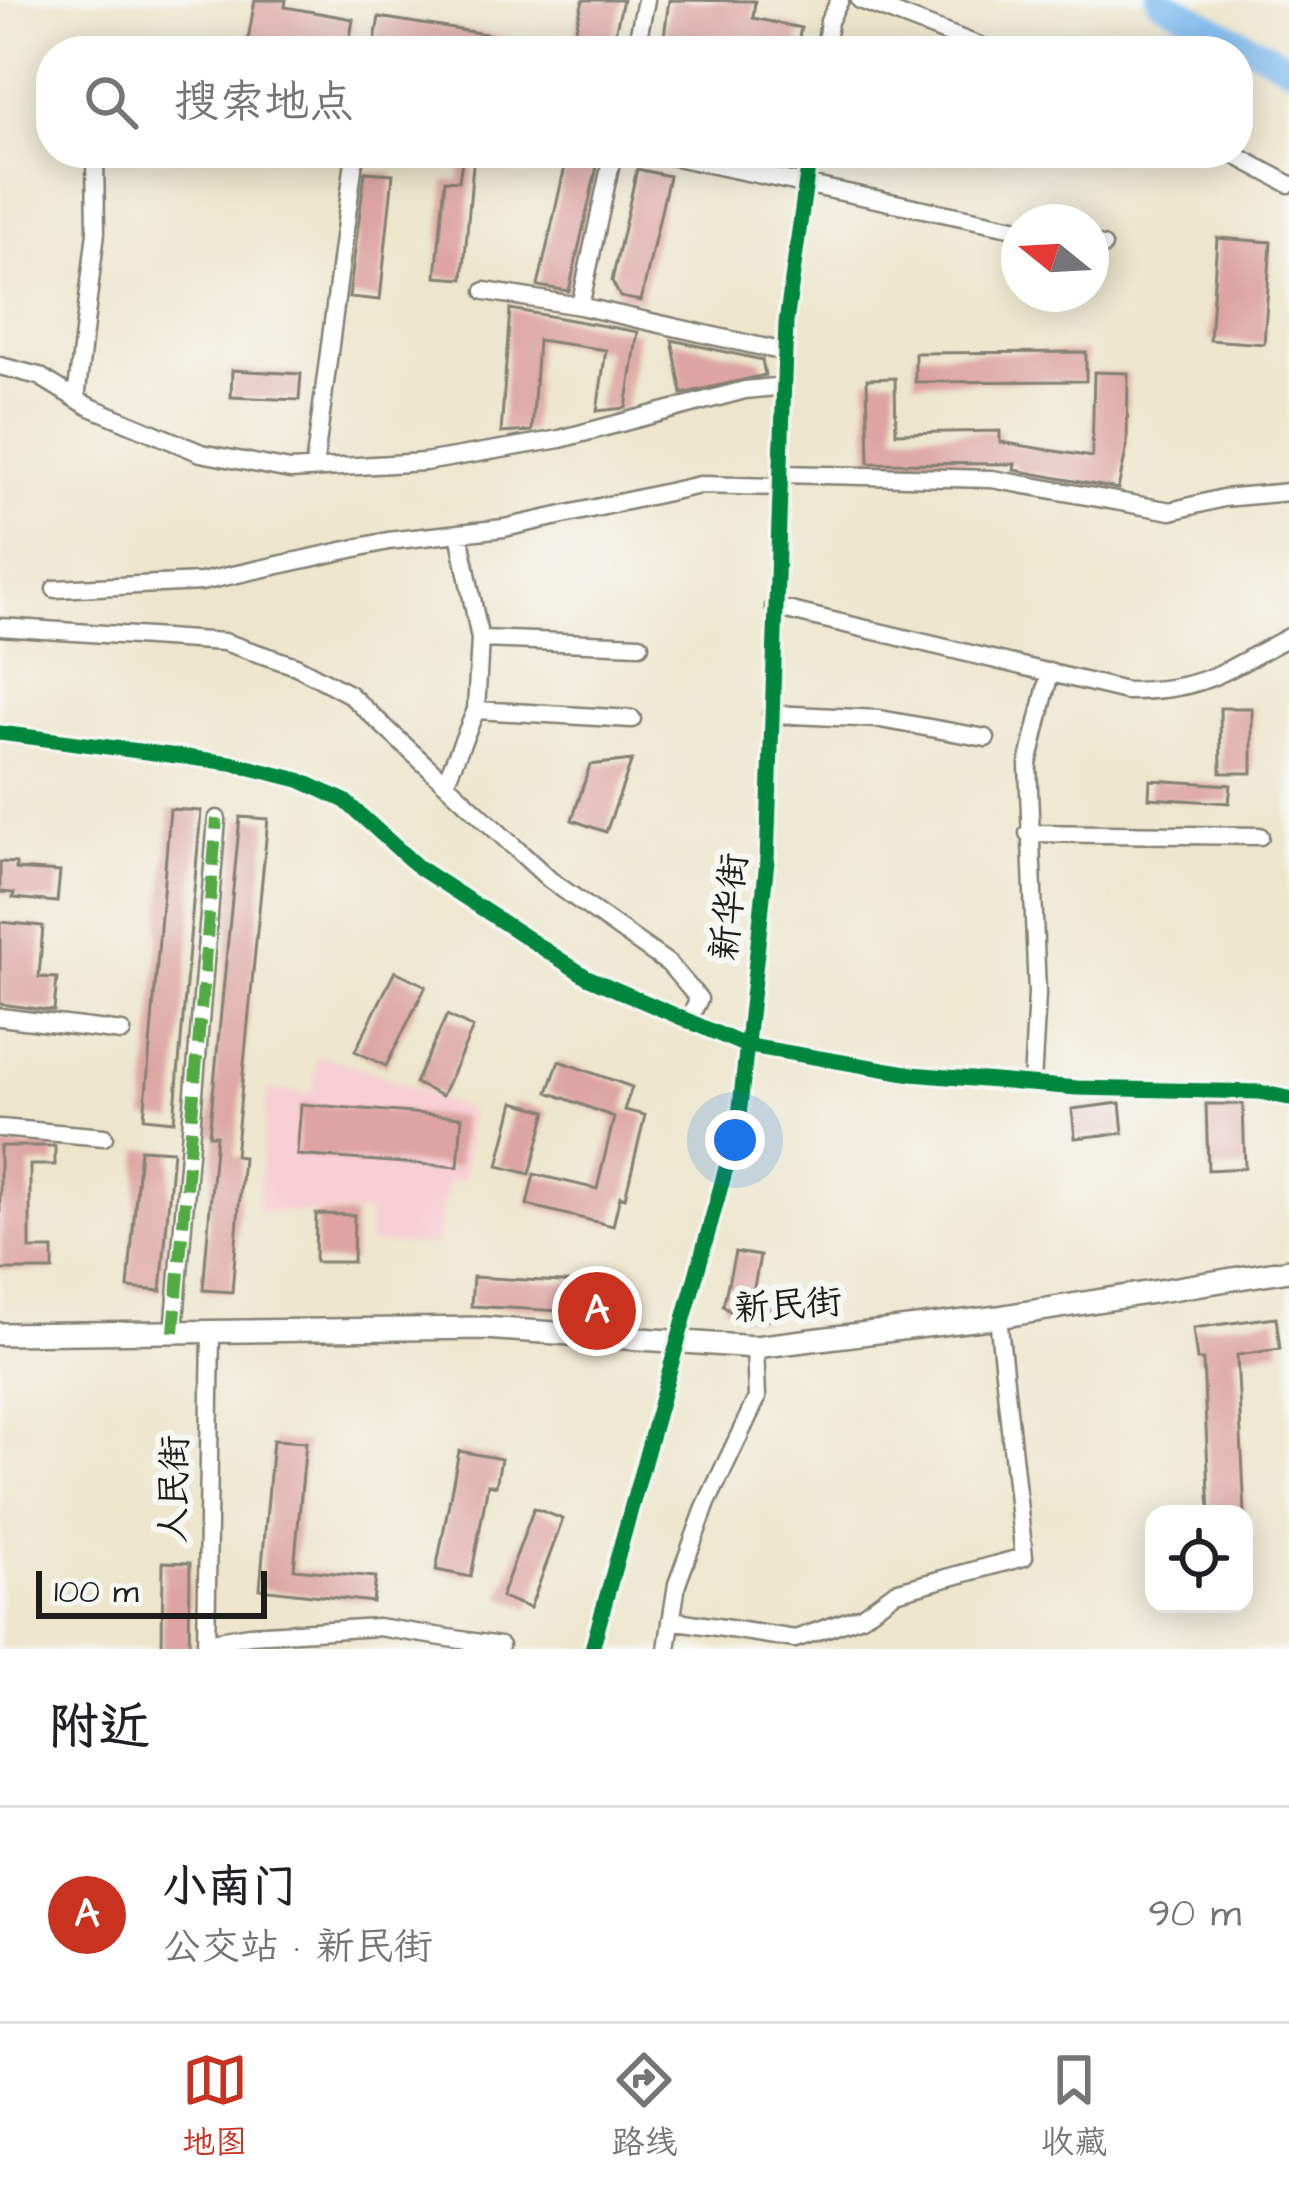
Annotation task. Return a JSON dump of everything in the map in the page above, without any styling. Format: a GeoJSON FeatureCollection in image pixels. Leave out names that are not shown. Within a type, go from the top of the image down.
{"type":"FeatureCollection","features":[{"type":"Feature","properties":{"kind":"main road","name":"新民街"},"geometry":{"type":"LineString","coordinates":[[0,1334],[484,1328],[755,1347],[998,1317],[1289,1270]]}},
{"type":"Feature","properties":{"kind":"street"},"geometry":{"type":"LineString","coordinates":[[638,36],[646,0]]}},
{"type":"Feature","properties":{"kind":"street"},"geometry":{"type":"LineString","coordinates":[[827,36],[840,0]]}},
{"type":"Feature","properties":{"kind":"street"},"geometry":{"type":"LineString","coordinates":[[860,0],[954,36]]}},
{"type":"Feature","properties":{"kind":"street"},"geometry":{"type":"LineString","coordinates":[[1253,165],[1289,184]]}},
{"type":"Feature","properties":{"kind":"street"},"geometry":{"type":"LineString","coordinates":[[76,399],[95,232],[95,168]]}},
{"type":"Feature","properties":{"kind":"street"},"geometry":{"type":"LineString","coordinates":[[314,468],[353,168]]}},
{"type":"Feature","properties":{"kind":"street"},"geometry":{"type":"LineString","coordinates":[[580,306],[610,168]]}},
{"type":"Feature","properties":{"kind":"street"},"geometry":{"type":"LineString","coordinates":[[729,168],[1001,225]]}},
{"type":"Feature","properties":{"kind":"street","name":"新华街"},"geometry":{"type":"LineString","coordinates":[[592,1649],[738,1125],[767,862],[785,352],[808,168]]}},
{"type":"Feature","properties":{"kind":"street"},"geometry":{"type":"LineString","coordinates":[[485,291],[580,306],[785,352]]}},
{"type":"Feature","properties":{"kind":"street"},"geometry":{"type":"LineString","coordinates":[[0,366],[39,376],[76,399],[201,453],[290,470],[425,462],[560,439],[745,390],[784,386]]}},
{"type":"Feature","properties":{"kind":"street"},"geometry":{"type":"LineString","coordinates":[[55,589],[201,582],[388,541],[504,528],[700,485],[992,478],[1171,512],[1223,498],[1289,492]]}},
{"type":"Feature","properties":{"kind":"street"},"geometry":{"type":"LineString","coordinates":[[445,782],[476,710],[480,638],[459,533]]}},
{"type":"Feature","properties":{"kind":"street"},"geometry":{"type":"LineString","coordinates":[[774,607],[1126,692],[1170,692],[1213,680],[1289,637]]}},
{"type":"Feature","properties":{"kind":"street"},"geometry":{"type":"LineString","coordinates":[[0,627],[224,642],[296,666],[349,694],[550,880],[669,964],[699,999],[688,1021]]}},
{"type":"Feature","properties":{"kind":"street"},"geometry":{"type":"LineString","coordinates":[[480,638],[640,645]]}},
{"type":"Feature","properties":{"kind":"street"},"geometry":{"type":"LineString","coordinates":[[1032,1084],[1037,994],[1028,764],[1050,672]]}},
{"type":"Feature","properties":{"kind":"street"},"geometry":{"type":"LineString","coordinates":[[476,710],[632,719]]}},
{"type":"Feature","properties":{"kind":"street"},"geometry":{"type":"LineString","coordinates":[[771,714],[880,719],[986,738]]}},
{"type":"Feature","properties":{"kind":"street"},"geometry":{"type":"LineString","coordinates":[[0,733],[231,763],[299,780],[344,801],[418,867],[587,977],[744,1045],[912,1074],[1032,1084],[1258,1092],[1289,1098]]}},
{"type":"Feature","properties":{"kind":"street"},"geometry":{"type":"LineString","coordinates":[[174,1332],[218,819]]}},
{"type":"Feature","properties":{"kind":"street"},"geometry":{"type":"LineString","coordinates":[[1028,833],[1260,836]]}},
{"type":"Feature","properties":{"kind":"street"},"geometry":{"type":"LineString","coordinates":[[0,1017],[122,1032]]}},
{"type":"Feature","properties":{"kind":"street"},"geometry":{"type":"LineString","coordinates":[[0,1128],[104,1137]]}},
{"type":"Feature","properties":{"kind":"street"},"geometry":{"type":"LineString","coordinates":[[671,1620],[795,1639],[862,1616],[895,1592],[1024,1557],[998,1317]]}},
{"type":"Feature","properties":{"kind":"street","name":"人民街"},"geometry":{"type":"LineString","coordinates":[[206,1646],[212,1331]]}},
{"type":"Feature","properties":{"kind":"street"},"geometry":{"type":"LineString","coordinates":[[667,1649],[677,1584],[707,1503],[757,1398],[755,1347]]}},
{"type":"Feature","properties":{"kind":"street"},"geometry":{"type":"LineString","coordinates":[[206,1646],[249,1635],[378,1627],[500,1646]]}},
{"type":"Feature","properties":{"kind":"shaded area"},"geometry":{"type":"Polygon","coordinates":[[[317,1055],[361,1067],[470,1111],[464,1180],[448,1180],[436,1245],[369,1244],[369,1213],[257,1212],[267,1090],[313,1093],[317,1055]]]}},
{"type":"Feature","properties":{"kind":"building"},"geometry":{"type":"Polygon","coordinates":[[[255,0],[286,0],[285,7],[353,19],[350,36],[249,36],[255,0]]]}},
{"type":"Feature","properties":{"kind":"building"},"geometry":{"type":"Polygon","coordinates":[[[583,0],[623,0],[614,36],[574,36],[583,0]]]}},
{"type":"Feature","properties":{"kind":"building"},"geometry":{"type":"Polygon","coordinates":[[[669,0],[755,1],[753,18],[801,28],[799,36],[664,36],[669,0]]]}},
{"type":"Feature","properties":{"kind":"building"},"geometry":{"type":"Polygon","coordinates":[[[379,17],[497,36],[376,36],[379,17]]]}},
{"type":"Feature","properties":{"kind":"building"},"geometry":{"type":"Polygon","coordinates":[[[461,168],[473,168],[463,279],[436,277],[445,180],[459,181],[461,168]]]}},
{"type":"Feature","properties":{"kind":"building"},"geometry":{"type":"Polygon","coordinates":[[[565,168],[597,168],[569,291],[538,286],[565,168]]]}},
{"type":"Feature","properties":{"kind":"building"},"geometry":{"type":"Polygon","coordinates":[[[637,169],[669,176],[641,301],[620,297],[612,281],[637,169]]]}},
{"type":"Feature","properties":{"kind":"building"},"geometry":{"type":"Polygon","coordinates":[[[365,172],[393,174],[380,300],[349,297],[365,172]]]}},
{"type":"Feature","properties":{"kind":"building"},"geometry":{"type":"Polygon","coordinates":[[[1217,238],[1271,242],[1264,344],[1210,340],[1217,238]]]}},
{"type":"Feature","properties":{"kind":"building"},"geometry":{"type":"Polygon","coordinates":[[[510,309],[638,332],[626,408],[597,411],[606,350],[538,340],[532,431],[501,433],[510,309]]]}},
{"type":"Feature","properties":{"kind":"building"},"geometry":{"type":"Polygon","coordinates":[[[672,340],[762,360],[765,375],[682,394],[672,340]]]}},
{"type":"Feature","properties":{"kind":"building"},"geometry":{"type":"Polygon","coordinates":[[[1086,352],[1086,381],[915,382],[915,353],[1086,352]]]}},
{"type":"Feature","properties":{"kind":"building"},"geometry":{"type":"Polygon","coordinates":[[[232,370],[301,374],[299,400],[231,397],[232,370]]]}},
{"type":"Feature","properties":{"kind":"building"},"geometry":{"type":"Polygon","coordinates":[[[1094,372],[1128,373],[1127,446],[1118,489],[1014,470],[1015,464],[869,463],[867,379],[895,378],[896,433],[1000,431],[1000,442],[1092,457],[1094,372]]]}},
{"type":"Feature","properties":{"kind":"building"},"geometry":{"type":"Polygon","coordinates":[[[1220,708],[1252,708],[1252,773],[1221,773],[1220,708]]]}},
{"type":"Feature","properties":{"kind":"building"},"geometry":{"type":"Polygon","coordinates":[[[632,760],[606,832],[572,820],[590,765],[632,760]]]}},
{"type":"Feature","properties":{"kind":"building"},"geometry":{"type":"Polygon","coordinates":[[[1150,780],[1231,785],[1229,803],[1149,798],[1150,780]]]}},
{"type":"Feature","properties":{"kind":"building"},"geometry":{"type":"Polygon","coordinates":[[[170,809],[201,811],[174,1121],[144,1118],[170,809]]]}},
{"type":"Feature","properties":{"kind":"building"},"geometry":{"type":"Polygon","coordinates":[[[240,817],[268,819],[235,1156],[243,1157],[232,1292],[203,1290],[216,1135],[209,1135],[240,817]]]}},
{"type":"Feature","properties":{"kind":"building"},"geometry":{"type":"Polygon","coordinates":[[[0,862],[16,863],[16,869],[60,872],[57,902],[13,898],[14,893],[0,892],[0,862]]]}},
{"type":"Feature","properties":{"kind":"building"},"geometry":{"type":"Polygon","coordinates":[[[0,922],[43,926],[39,977],[57,978],[54,1011],[0,1004],[0,922]]]}},
{"type":"Feature","properties":{"kind":"building"},"geometry":{"type":"Polygon","coordinates":[[[395,971],[426,986],[386,1066],[355,1051],[395,971]]]}},
{"type":"Feature","properties":{"kind":"building"},"geometry":{"type":"Polygon","coordinates":[[[447,1015],[473,1028],[442,1096],[415,1083],[447,1015]]]}},
{"type":"Feature","properties":{"kind":"building"},"geometry":{"type":"Polygon","coordinates":[[[559,1061],[632,1087],[624,1110],[645,1115],[625,1198],[620,1196],[613,1226],[527,1205],[534,1174],[597,1189],[614,1117],[548,1092],[559,1061]]]}},
{"type":"Feature","properties":{"kind":"building"},"geometry":{"type":"Polygon","coordinates":[[[514,1102],[547,1111],[530,1174],[498,1166],[514,1102]]]}},
{"type":"Feature","properties":{"kind":"building"},"geometry":{"type":"Polygon","coordinates":[[[1120,1103],[1123,1133],[1075,1138],[1072,1109],[1120,1103]]]}},
{"type":"Feature","properties":{"kind":"building"},"geometry":{"type":"Polygon","coordinates":[[[301,1104],[462,1117],[458,1167],[297,1155],[301,1104]]]}},
{"type":"Feature","properties":{"kind":"building"},"geometry":{"type":"Polygon","coordinates":[[[1206,1104],[1243,1104],[1245,1168],[1208,1170],[1206,1104]]]}},
{"type":"Feature","properties":{"kind":"building"},"geometry":{"type":"Polygon","coordinates":[[[0,1146],[55,1146],[55,1165],[30,1165],[30,1249],[53,1249],[53,1270],[0,1270],[0,1146]]]}},
{"type":"Feature","properties":{"kind":"building"},"geometry":{"type":"Polygon","coordinates":[[[140,1149],[173,1151],[161,1291],[128,1288],[140,1149]]]}},
{"type":"Feature","properties":{"kind":"building"},"geometry":{"type":"Polygon","coordinates":[[[316,1214],[354,1215],[353,1262],[315,1262],[316,1214]]]}},
{"type":"Feature","properties":{"kind":"building"},"geometry":{"type":"Polygon","coordinates":[[[735,1252],[760,1256],[753,1292],[774,1299],[769,1320],[738,1317],[723,1306],[735,1252]]]}},
{"type":"Feature","properties":{"kind":"building"},"geometry":{"type":"Polygon","coordinates":[[[473,1277],[579,1283],[578,1312],[471,1306],[473,1277]]]}},
{"type":"Feature","properties":{"kind":"building"},"geometry":{"type":"Polygon","coordinates":[[[1276,1317],[1280,1349],[1237,1355],[1245,1505],[1210,1505],[1203,1360],[1197,1360],[1193,1328],[1276,1317]]]}},
{"type":"Feature","properties":{"kind":"building"},"geometry":{"type":"Polygon","coordinates":[[[273,1440],[306,1442],[294,1569],[376,1577],[373,1602],[260,1589],[273,1440]]]}},
{"type":"Feature","properties":{"kind":"building"},"geometry":{"type":"Polygon","coordinates":[[[459,1451],[501,1459],[496,1486],[488,1484],[471,1577],[436,1570],[459,1451]]]}},
{"type":"Feature","properties":{"kind":"building"},"geometry":{"type":"Polygon","coordinates":[[[534,1508],[563,1519],[530,1608],[501,1597],[534,1508]]]}},
{"type":"Feature","properties":{"kind":"building"},"geometry":{"type":"Polygon","coordinates":[[[163,1562],[190,1563],[189,1649],[162,1649],[163,1562]]]}},
{"type":"Feature","properties":{"kind":"waterway"},"geometry":{"type":"LineString","coordinates":[[1160,0],[1230,36]]}},
{"type":"Feature","properties":{"kind":"waterway"},"geometry":{"type":"LineString","coordinates":[[1253,48],[1289,66]]}},
{"type":"Feature","properties":{"kind":"marked path"},"geometry":{"type":"LineString","coordinates":[[174,1332],[217,819]]}},
{"type":"Feature","properties":{"kind":"cycle path"},"geometry":{"type":"LineString","coordinates":[[592,1649],[738,1125],[767,861],[786,323],[808,168]]}},
{"type":"Feature","properties":{"kind":"cycle path"},"geometry":{"type":"LineString","coordinates":[[0,733],[231,763],[299,780],[345,801],[418,867],[587,977],[744,1045],[912,1074],[1077,1088],[1259,1092],[1289,1098]]}},
{"type":"Feature","properties":{"kind":"place","name":"小南门"},"geometry":{"type":"Point","coordinates":[597,1311]}}]}
